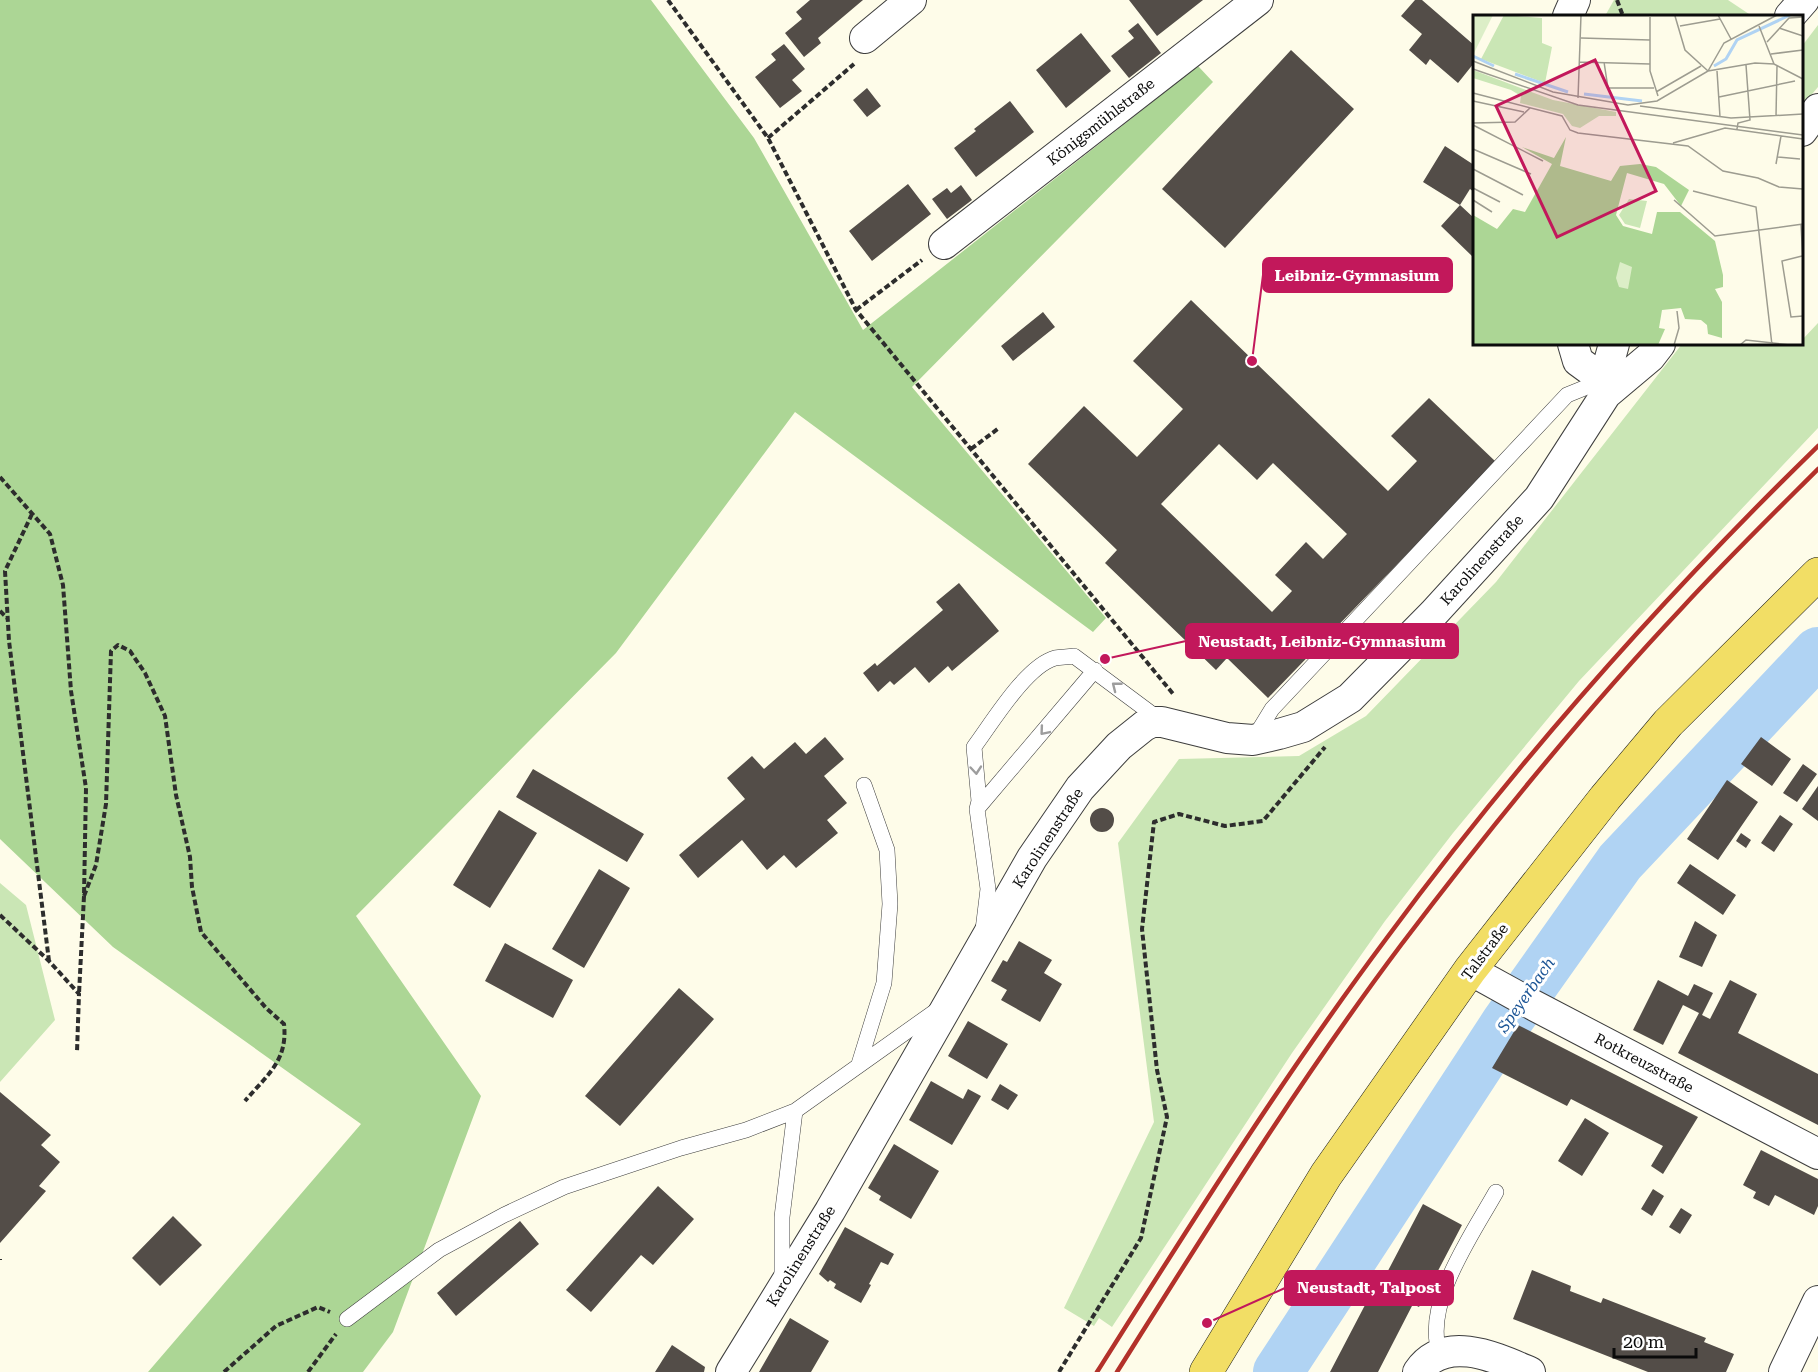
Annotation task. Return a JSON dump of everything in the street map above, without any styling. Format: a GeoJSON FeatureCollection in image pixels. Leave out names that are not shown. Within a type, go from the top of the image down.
{"type":"FeatureCollection","features":[{"type":"Feature","properties":{"kind":"main road","name":"Talstraße"},"geometry":{"type":"LineString","coordinates":[[1206,1372],[1326,1175],[1470,970],[1605,798],[1668,723],[1818,574]]}},
{"type":"Feature","properties":{"kind":"street"},"geometry":{"type":"LineString","coordinates":[[865,38],[911,0]]}},
{"type":"Feature","properties":{"kind":"street","name":"Königsmühlstraße"},"geometry":{"type":"LineString","coordinates":[[944,244],[1258,0]]}},
{"type":"Feature","properties":{"kind":"street"},"geometry":{"type":"LineString","coordinates":[[1568,15],[1575,0]]}},
{"type":"Feature","properties":{"kind":"street"},"geometry":{"type":"LineString","coordinates":[[1791,15],[1804,0]]}},
{"type":"Feature","properties":{"kind":"street"},"geometry":{"type":"LineString","coordinates":[[1803,130],[1818,109]]}},
{"type":"Feature","properties":{"kind":"street"},"geometry":{"type":"LineString","coordinates":[[1573,345],[1578,362],[1605,387]]}},
{"type":"Feature","properties":{"kind":"street"},"geometry":{"type":"LineString","coordinates":[[1605,387],[1614,345]]}},
{"type":"Feature","properties":{"kind":"street"},"geometry":{"type":"LineString","coordinates":[[1605,387],[1650,357],[1659,345]]}},
{"type":"Feature","properties":{"kind":"street","name":"Karolinenstraße"},"geometry":{"type":"LineString","coordinates":[[731,1372],[830,1211],[1032,858],[1080,788],[1129,738],[1152,722],[1227,738],[1253,740],[1303,727],[1350,698],[1433,614],[1539,498],[1605,387]]}},
{"type":"Feature","properties":{"kind":"street","name":"Rotkreuzstraße"},"geometry":{"type":"LineString","coordinates":[[1470,970],[1507,992],[1818,1154]]}},
{"type":"Feature","properties":{"kind":"street"},"geometry":{"type":"LineString","coordinates":[[1784,1372],[1818,1301]]}},
{"type":"Feature","properties":{"kind":"street"},"geometry":{"type":"LineString","coordinates":[[1429,1363],[1459,1350],[1479,1354],[1530,1372]]}},
{"type":"Feature","properties":{"kind":"lane"},"geometry":{"type":"LineString","coordinates":[[1253,740],[1272,709],[1567,395],[1605,387]]}},
{"type":"Feature","properties":{"kind":"lane"},"geometry":{"type":"LineString","coordinates":[[981,947],[988,889],[977,809],[979,801],[974,747],[1033,670],[1054,659],[1074,656],[1175,726]]}},
{"type":"Feature","properties":{"kind":"lane"},"geometry":{"type":"LineString","coordinates":[[977,809],[1095,670]]}},
{"type":"Feature","properties":{"kind":"lane"},"geometry":{"type":"LineString","coordinates":[[859,1064],[884,983],[890,904],[887,850],[864,785]]}},
{"type":"Feature","properties":{"kind":"lane"},"geometry":{"type":"LineString","coordinates":[[347,1319],[439,1250],[504,1215],[564,1187],[681,1148],[746,1130],[795,1112],[951,1000]]}},
{"type":"Feature","properties":{"kind":"lane"},"geometry":{"type":"LineString","coordinates":[[782,1286],[783,1217],[795,1112]]}},
{"type":"Feature","properties":{"kind":"lane"},"geometry":{"type":"LineString","coordinates":[[1429,1363],[1436,1342],[1435,1331],[1440,1302],[1450,1276],[1496,1192]]}},
{"type":"Feature","properties":{"kind":"path"},"geometry":{"type":"LineString","coordinates":[[668,0],[768,138],[856,310],[1175,696],[1175,726]]}},
{"type":"Feature","properties":{"kind":"path"},"geometry":{"type":"LineString","coordinates":[[1617,0],[1623,15]]}},
{"type":"Feature","properties":{"kind":"path"},"geometry":{"type":"LineString","coordinates":[[768,138],[853,66],[865,38]]}},
{"type":"Feature","properties":{"kind":"path"},"geometry":{"type":"LineString","coordinates":[[856,310],[944,244]]}},
{"type":"Feature","properties":{"kind":"path"},"geometry":{"type":"LineString","coordinates":[[971,449],[999,428]]}},
{"type":"Feature","properties":{"kind":"path"},"geometry":{"type":"LineString","coordinates":[[0,477],[50,534],[63,585],[71,691],[86,788],[77,1052]]}},
{"type":"Feature","properties":{"kind":"path"},"geometry":{"type":"LineString","coordinates":[[32,514],[4,571],[7,618],[49,961]]}},
{"type":"Feature","properties":{"kind":"path"},"geometry":{"type":"LineString","coordinates":[[0,611],[7,618]]}},
{"type":"Feature","properties":{"kind":"path"},"geometry":{"type":"LineString","coordinates":[[84,896],[96,865],[106,804],[111,651],[117,645],[130,651],[145,674],[165,716],[176,795],[190,856],[192,887],[201,932],[266,1008],[284,1024],[286,1041],[277,1064],[245,1101]]}},
{"type":"Feature","properties":{"kind":"path"},"geometry":{"type":"LineString","coordinates":[[1059,1372],[1141,1238],[1167,1117],[1157,1070],[1142,929],[1154,822],[1179,814],[1225,826],[1263,821],[1323,753],[1327,744]]}},
{"type":"Feature","properties":{"kind":"path"},"geometry":{"type":"LineString","coordinates":[[0,915],[49,961],[79,994]]}},
{"type":"Feature","properties":{"kind":"path"},"geometry":{"type":"LineString","coordinates":[[224,1372],[276,1326],[318,1307],[347,1319],[308,1372]]}},
{"type":"Feature","properties":{"kind":"green space"},"geometry":{"type":"Polygon","coordinates":[[[0,0],[651,0],[754,138],[863,330],[1198,66],[1213,82],[912,387],[1106,618],[1093,632],[795,412],[616,653],[356,916],[481,1096],[393,1332],[363,1372],[148,1372],[361,1124],[113,947],[0,839],[0,0]]]}},
{"type":"Feature","properties":{"kind":"green space"},"geometry":{"type":"Polygon","coordinates":[[[1614,0],[1728,0],[1750,15],[1606,15],[1614,0]]]}},
{"type":"Feature","properties":{"kind":"green space"},"geometry":{"type":"Polygon","coordinates":[[[1818,25],[1818,87],[1803,105],[1803,45],[1818,25]]]}},
{"type":"Feature","properties":{"kind":"green space"},"geometry":{"type":"Polygon","coordinates":[[[1818,323],[1818,428],[1579,681],[1453,833],[1385,921],[1292,1053],[1112,1327],[1099,1318],[1094,1326],[1064,1308],[1154,1122],[1118,843],[1179,759],[1299,756],[1366,716],[1496,582],[1681,345],[1803,345],[1803,339],[1818,323]]]}},
{"type":"Feature","properties":{"kind":"green space"},"geometry":{"type":"Polygon","coordinates":[[[0,883],[26,905],[55,1020],[0,1082],[0,883]]]}},
{"type":"Feature","properties":{"kind":"building"},"geometry":{"type":"Polygon","coordinates":[[[810,0],[863,0],[818,38],[821,43],[804,57],[785,33],[802,19],[796,12],[810,0]]]}},
{"type":"Feature","properties":{"kind":"building"},"geometry":{"type":"Polygon","coordinates":[[[1129,0],[1203,0],[1157,36],[1129,0]]]}},
{"type":"Feature","properties":{"kind":"building"},"geometry":{"type":"Polygon","coordinates":[[[1415,0],[1422,0],[1473,44],[1473,64],[1458,83],[1430,59],[1426,65],[1409,50],[1422,34],[1401,16],[1415,0]]]}},
{"type":"Feature","properties":{"kind":"building"},"geometry":{"type":"Polygon","coordinates":[[[1138,23],[1161,53],[1129,78],[1111,56],[1134,38],[1128,31],[1138,23]]]}},
{"type":"Feature","properties":{"kind":"building"},"geometry":{"type":"Polygon","coordinates":[[[1081,33],[1111,71],[1066,108],[1036,70],[1081,33]]]}},
{"type":"Feature","properties":{"kind":"building"},"geometry":{"type":"Polygon","coordinates":[[[784,44],[805,69],[792,80],[802,91],[780,108],[755,77],[776,60],[771,54],[784,44]]]}},
{"type":"Feature","properties":{"kind":"building"},"geometry":{"type":"Polygon","coordinates":[[[1291,50],[1354,109],[1225,248],[1162,189],[1291,50]]]}},
{"type":"Feature","properties":{"kind":"building"},"geometry":{"type":"Polygon","coordinates":[[[867,88],[881,106],[867,117],[853,100],[867,88]]]}},
{"type":"Feature","properties":{"kind":"building"},"geometry":{"type":"Polygon","coordinates":[[[1010,101],[1034,132],[976,177],[954,148],[1010,101]]]}},
{"type":"Feature","properties":{"kind":"building"},"geometry":{"type":"Polygon","coordinates":[[[1445,146],[1473,164],[1473,191],[1470,189],[1460,205],[1423,182],[1445,146]]]}},
{"type":"Feature","properties":{"kind":"building"},"geometry":{"type":"Polygon","coordinates":[[[908,184],[931,214],[872,261],[849,231],[908,184]]]}},
{"type":"Feature","properties":{"kind":"building"},"geometry":{"type":"Polygon","coordinates":[[[961,185],[972,200],[947,219],[932,199],[947,188],[951,193],[961,185]]]}},
{"type":"Feature","properties":{"kind":"building"},"geometry":{"type":"Polygon","coordinates":[[[1460,205],[1473,217],[1473,257],[1441,226],[1460,205]]]}},
{"type":"Feature","properties":{"kind":"building"},"geometry":{"type":"Polygon","coordinates":[[[1191,300],[1388,491],[1417,461],[1391,436],[1429,398],[1496,462],[1268,698],[1227,658],[1216,670],[1105,563],[1117,550],[1028,464],[1084,406],[1137,457],[1183,409],[1133,361],[1191,300]],[[1219,444],[1161,504],[1272,612],[1292,591],[1275,575],[1306,542],[1323,559],[1347,534],[1273,463],[1257,480],[1219,444]]]}},
{"type":"Feature","properties":{"kind":"building"},"geometry":{"type":"Polygon","coordinates":[[[1043,312],[1055,327],[1013,361],[1001,346],[1043,312]]]}},
{"type":"Feature","properties":{"kind":"building"},"geometry":{"type":"Polygon","coordinates":[[[959,583],[999,631],[952,671],[948,666],[929,683],[915,667],[894,685],[890,681],[878,692],[863,673],[875,663],[877,666],[943,610],[936,602],[959,583]]]}},
{"type":"Feature","properties":{"kind":"building"},"geometry":{"type":"Polygon","coordinates":[[[825,737],[844,759],[824,776],[847,803],[827,820],[838,833],[796,868],[784,855],[767,870],[742,840],[698,878],[679,855],[745,799],[727,778],[752,756],[764,769],[795,742],[806,754],[825,737]]]}},
{"type":"Feature","properties":{"kind":"building"},"geometry":{"type":"Polygon","coordinates":[[[1761,737],[1791,759],[1772,786],[1741,764],[1761,737]]]}},
{"type":"Feature","properties":{"kind":"building"},"geometry":{"type":"Polygon","coordinates":[[[1803,764],[1817,774],[1797,802],[1783,793],[1803,764]]]}},
{"type":"Feature","properties":{"kind":"building"},"geometry":{"type":"Polygon","coordinates":[[[533,769],[644,834],[627,862],[516,797],[533,769]]]}},
{"type":"Feature","properties":{"kind":"building"},"geometry":{"type":"Polygon","coordinates":[[[1727,780],[1758,802],[1718,860],[1687,839],[1727,780]]]}},
{"type":"Feature","properties":{"kind":"building"},"geometry":{"type":"Polygon","coordinates":[[[1818,786],[1818,821],[1802,809],[1818,786]]]}},
{"type":"Feature","properties":{"kind":"building"},"geometry":{"type":"Polygon","coordinates":[[[1102,808],[1111,811],[1114,820],[1111,829],[1102,832],[1093,829],[1090,820],[1093,811],[1102,808]]]}},
{"type":"Feature","properties":{"kind":"building"},"geometry":{"type":"Polygon","coordinates":[[[499,810],[537,833],[490,908],[453,885],[499,810]]]}},
{"type":"Feature","properties":{"kind":"building"},"geometry":{"type":"Polygon","coordinates":[[[1780,815],[1793,824],[1774,852],[1761,843],[1780,815]]]}},
{"type":"Feature","properties":{"kind":"building"},"geometry":{"type":"Polygon","coordinates":[[[1741,833],[1751,840],[1746,848],[1736,841],[1741,833]]]}},
{"type":"Feature","properties":{"kind":"building"},"geometry":{"type":"Polygon","coordinates":[[[1690,864],[1736,895],[1723,915],[1677,883],[1690,864]]]}},
{"type":"Feature","properties":{"kind":"building"},"geometry":{"type":"Polygon","coordinates":[[[599,869],[630,888],[584,968],[552,949],[599,869]]]}},
{"type":"Feature","properties":{"kind":"building"},"geometry":{"type":"Polygon","coordinates":[[[1695,921],[1717,935],[1702,967],[1679,957],[1695,921]]]}},
{"type":"Feature","properties":{"kind":"building"},"geometry":{"type":"Polygon","coordinates":[[[1019,941],[1052,960],[1044,973],[1062,984],[1040,1022],[1001,1000],[1007,990],[991,981],[1003,960],[1007,962],[1019,941]]]}},
{"type":"Feature","properties":{"kind":"building"},"geometry":{"type":"Polygon","coordinates":[[[505,943],[573,980],[553,1018],[485,981],[505,943]]]}},
{"type":"Feature","properties":{"kind":"building"},"geometry":{"type":"Polygon","coordinates":[[[1658,980],[1688,996],[1694,984],[1713,993],[1702,1015],[1710,1019],[1730,980],[1757,994],[1738,1033],[1818,1074],[1818,1125],[1678,1053],[1699,1013],[1683,1005],[1663,1045],[1633,1030],[1658,980]]]}},
{"type":"Feature","properties":{"kind":"building"},"geometry":{"type":"Polygon","coordinates":[[[679,988],[714,1019],[620,1126],[585,1096],[679,988]]]}},
{"type":"Feature","properties":{"kind":"building"},"geometry":{"type":"Polygon","coordinates":[[[968,1021],[1008,1044],[987,1079],[948,1056],[968,1021]]]}},
{"type":"Feature","properties":{"kind":"building"},"geometry":{"type":"Polygon","coordinates":[[[1518,1025],[1698,1117],[1663,1174],[1651,1166],[1663,1146],[1571,1099],[1567,1106],[1492,1068],[1518,1025]]]}},
{"type":"Feature","properties":{"kind":"building"},"geometry":{"type":"Polygon","coordinates":[[[931,1081],[963,1099],[968,1089],[981,1096],[952,1145],[909,1120],[931,1081]]]}},
{"type":"Feature","properties":{"kind":"building"},"geometry":{"type":"Polygon","coordinates":[[[1000,1084],[1018,1095],[1008,1110],[991,1100],[1000,1084]]]}},
{"type":"Feature","properties":{"kind":"building"},"geometry":{"type":"Polygon","coordinates":[[[0,1092],[51,1135],[41,1145],[60,1162],[39,1186],[46,1191],[0,1243],[0,1092]]]}},
{"type":"Feature","properties":{"kind":"building"},"geometry":{"type":"Polygon","coordinates":[[[1585,1118],[1609,1133],[1582,1176],[1558,1161],[1585,1118]]]}},
{"type":"Feature","properties":{"kind":"building"},"geometry":{"type":"Polygon","coordinates":[[[894,1144],[939,1171],[911,1219],[879,1200],[881,1196],[868,1188],[894,1144]]]}},
{"type":"Feature","properties":{"kind":"building"},"geometry":{"type":"Polygon","coordinates":[[[1761,1150],[1818,1179],[1818,1206],[1814,1215],[1775,1195],[1769,1206],[1753,1198],[1756,1192],[1743,1185],[1761,1150]]]}},
{"type":"Feature","properties":{"kind":"building"},"geometry":{"type":"Polygon","coordinates":[[[658,1186],[694,1219],[653,1265],[641,1255],[591,1312],[566,1290],[658,1186]]]}},
{"type":"Feature","properties":{"kind":"building"},"geometry":{"type":"Polygon","coordinates":[[[1653,1189],[1664,1196],[1652,1216],[1641,1209],[1653,1189]]]}},
{"type":"Feature","properties":{"kind":"building"},"geometry":{"type":"Polygon","coordinates":[[[1423,1204],[1462,1225],[1419,1307],[1413,1304],[1378,1372],[1330,1372],[1376,1284],[1380,1286],[1423,1204]]]}},
{"type":"Feature","properties":{"kind":"building"},"geometry":{"type":"Polygon","coordinates":[[[1681,1208],[1692,1215],[1680,1234],[1669,1227],[1681,1208]]]}},
{"type":"Feature","properties":{"kind":"building"},"geometry":{"type":"Polygon","coordinates":[[[173,1216],[202,1245],[160,1286],[132,1258],[173,1216]]]}},
{"type":"Feature","properties":{"kind":"building"},"geometry":{"type":"Polygon","coordinates":[[[520,1221],[539,1244],[456,1316],[437,1293],[520,1221]]]}},
{"type":"Feature","properties":{"kind":"building"},"geometry":{"type":"Polygon","coordinates":[[[845,1227],[894,1254],[888,1265],[881,1262],[861,1303],[834,1288],[836,1284],[830,1280],[828,1282],[819,1274],[845,1227]]]}},
{"type":"Feature","properties":{"kind":"building"},"geometry":{"type":"Polygon","coordinates":[[[1532,1270],[1571,1286],[1570,1291],[1601,1303],[1603,1298],[1706,1338],[1704,1342],[1734,1354],[1726,1372],[1648,1372],[1513,1319],[1532,1270]]]}},
{"type":"Feature","properties":{"kind":"building"},"geometry":{"type":"Polygon","coordinates":[[[790,1318],[829,1341],[811,1372],[759,1372],[790,1318]]]}},
{"type":"Feature","properties":{"kind":"building"},"geometry":{"type":"Polygon","coordinates":[[[672,1345],[705,1367],[704,1372],[655,1372],[672,1345]]]}},
{"type":"Feature","properties":{"kind":"waterway","name":"Speyerbach"},"geometry":{"type":"LineString","coordinates":[[1278,1372],[1506,1023],[1620,862],[1818,652]]}},
{"type":"Feature","properties":{"kind":"railway"},"geometry":{"type":"LineString","coordinates":[[1097,1372],[1273,1098],[1348,991],[1435,874],[1538,746],[1592,684],[1703,563],[1818,446]]}},
{"type":"Feature","properties":{"kind":"railway"},"geometry":{"type":"LineString","coordinates":[[1117,1372],[1290,1102],[1363,997],[1434,902],[1536,773],[1607,690],[1714,573],[1818,469]]}},
{"type":"Feature","properties":{"kind":"place","name":"Leibniz-Gymnasium"},"geometry":{"type":"Point","coordinates":[1252,361]}},
{"type":"Feature","properties":{"kind":"place","name":"Neustadt, Leibniz-Gymnasium"},"geometry":{"type":"Point","coordinates":[1105,659]}},
{"type":"Feature","properties":{"kind":"place","name":"Neustadt, Talpost"},"geometry":{"type":"Point","coordinates":[1207,1323]}}]}
